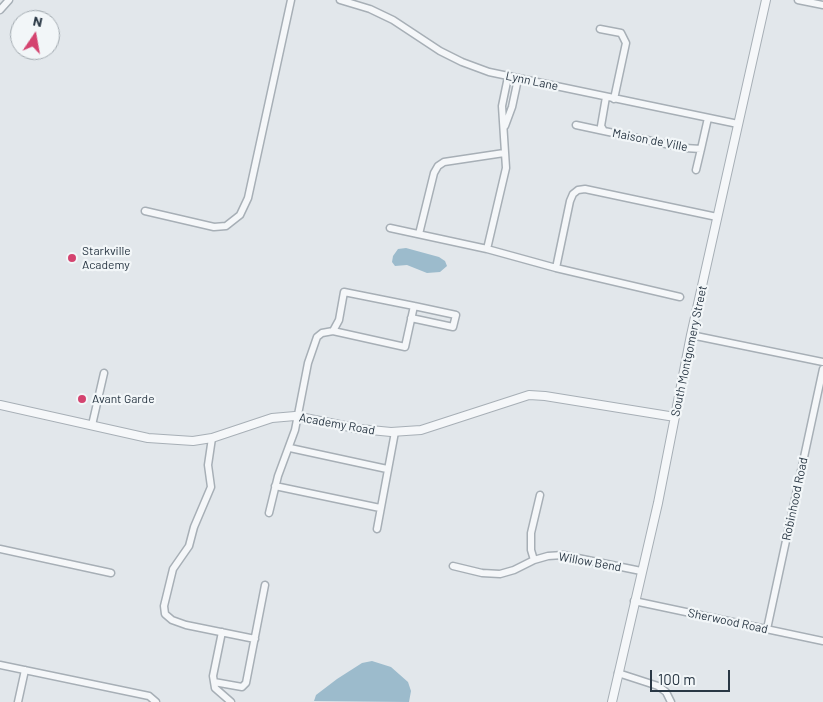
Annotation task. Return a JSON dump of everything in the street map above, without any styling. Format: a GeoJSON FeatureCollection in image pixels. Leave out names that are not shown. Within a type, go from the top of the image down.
{"type":"FeatureCollection","features":[{"type":"Feature","properties":{"kind":"street"},"geometry":{"type":"LineString","coordinates":[[0,10],[8,0]]}},
{"type":"Feature","properties":{"kind":"street"},"geometry":{"type":"LineString","coordinates":[[145,211],[214,227],[226,226],[240,216],[248,198],[291,0]]}},
{"type":"Feature","properties":{"kind":"street","name":"Lynn Lane"},"geometry":{"type":"LineString","coordinates":[[340,0],[370,9],[392,20],[462,62],[508,77],[738,124]]}},
{"type":"Feature","properties":{"kind":"street","name":"South Montgomery Street"},"geometry":{"type":"LineString","coordinates":[[612,702],[658,503],[691,335],[766,0]]}},
{"type":"Feature","properties":{"kind":"street"},"geometry":{"type":"LineString","coordinates":[[798,0],[823,5]]}},
{"type":"Feature","properties":{"kind":"street"},"geometry":{"type":"LineString","coordinates":[[600,29],[621,34],[626,43],[614,99]]}},
{"type":"Feature","properties":{"kind":"street"},"geometry":{"type":"LineString","coordinates":[[487,248],[506,168],[502,106],[508,77]]}},
{"type":"Feature","properties":{"kind":"street"},"geometry":{"type":"LineString","coordinates":[[504,127],[512,107],[518,79]]}},
{"type":"Feature","properties":{"kind":"street","name":"Maison de Ville"},"geometry":{"type":"LineString","coordinates":[[606,97],[601,126],[604,131],[685,148],[700,149],[708,118]]}},
{"type":"Feature","properties":{"kind":"street"},"geometry":{"type":"LineString","coordinates":[[576,125],[604,131]]}},
{"type":"Feature","properties":{"kind":"street"},"geometry":{"type":"LineString","coordinates":[[696,170],[700,149]]}},
{"type":"Feature","properties":{"kind":"street"},"geometry":{"type":"LineString","coordinates":[[419,234],[434,173],[438,166],[444,162],[504,153]]}},
{"type":"Feature","properties":{"kind":"street"},"geometry":{"type":"LineString","coordinates":[[556,268],[570,201],[573,194],[578,190],[585,189],[717,217]]}},
{"type":"Feature","properties":{"kind":"street"},"geometry":{"type":"LineString","coordinates":[[390,228],[487,248],[556,268],[680,297]]}},
{"type":"Feature","properties":{"kind":"street"},"geometry":{"type":"LineString","coordinates":[[332,331],[339,320],[344,292],[456,315],[453,327],[411,318]]}},
{"type":"Feature","properties":{"kind":"street"},"geometry":{"type":"LineString","coordinates":[[269,513],[282,464],[290,448],[313,346],[322,333],[332,331],[405,347],[414,306]]}},
{"type":"Feature","properties":{"kind":"street"},"geometry":{"type":"LineString","coordinates":[[691,335],[823,362]]}},
{"type":"Feature","properties":{"kind":"street","name":"Robinhood Road"},"geometry":{"type":"LineString","coordinates":[[767,629],[823,369]]}},
{"type":"Feature","properties":{"kind":"street"},"geometry":{"type":"LineString","coordinates":[[92,425],[104,373]]}},
{"type":"Feature","properties":{"kind":"street","name":"Academy Road"},"geometry":{"type":"LineString","coordinates":[[0,405],[148,438],[194,441],[212,438],[272,418],[298,417],[360,429],[395,432],[429,428],[529,395],[545,396],[675,418]]}},
{"type":"Feature","properties":{"kind":"street"},"geometry":{"type":"LineString","coordinates":[[378,529],[380,508],[395,432]]}},
{"type":"Feature","properties":{"kind":"street"},"geometry":{"type":"LineString","coordinates":[[212,438],[208,465],[211,487],[194,527],[189,546],[173,569],[164,606],[164,614],[172,620],[255,639]]}},
{"type":"Feature","properties":{"kind":"street"},"geometry":{"type":"LineString","coordinates":[[290,448],[388,469]]}},
{"type":"Feature","properties":{"kind":"street"},"geometry":{"type":"LineString","coordinates":[[276,486],[380,508]]}},
{"type":"Feature","properties":{"kind":"street"},"geometry":{"type":"LineString","coordinates":[[534,560],[531,550],[531,533],[540,495]]}},
{"type":"Feature","properties":{"kind":"street"},"geometry":{"type":"LineString","coordinates":[[0,549],[111,573]]}},
{"type":"Feature","properties":{"kind":"street","name":"Willow Bend"},"geometry":{"type":"LineString","coordinates":[[453,566],[482,573],[500,574],[514,570],[534,560],[548,556],[563,555],[641,571]]}},
{"type":"Feature","properties":{"kind":"street"},"geometry":{"type":"LineString","coordinates":[[214,682],[242,687],[246,683],[265,585]]}},
{"type":"Feature","properties":{"kind":"street","name":"Sherwood Road"},"geometry":{"type":"LineString","coordinates":[[634,601],[823,641]]}},
{"type":"Feature","properties":{"kind":"street"},"geometry":{"type":"LineString","coordinates":[[222,632],[213,676],[215,688],[231,702]]}},
{"type":"Feature","properties":{"kind":"street"},"geometry":{"type":"LineString","coordinates":[[0,665],[149,696],[156,702]]}},
{"type":"Feature","properties":{"kind":"street"},"geometry":{"type":"LineString","coordinates":[[18,702],[25,670]]}},
{"type":"Feature","properties":{"kind":"street"},"geometry":{"type":"LineString","coordinates":[[618,672],[658,686],[666,692],[671,702]]}},
{"type":"Feature","properties":{"kind":"water"},"geometry":{"type":"Polygon","coordinates":[[[406,248],[439,257],[445,261],[447,266],[440,272],[427,273],[407,265],[395,266],[392,262],[393,256],[398,249],[406,248]]]}},
{"type":"Feature","properties":{"kind":"water"},"geometry":{"type":"Polygon","coordinates":[[[372,661],[391,667],[408,682],[411,691],[409,702],[314,701],[316,695],[337,679],[362,663],[372,661]]]}},
{"type":"Feature","properties":{"kind":"place","name":"Starkville Academy"},"geometry":{"type":"Point","coordinates":[72,258]}},
{"type":"Feature","properties":{"kind":"place","name":"Avant Garde"},"geometry":{"type":"Point","coordinates":[82,399]}}]}
